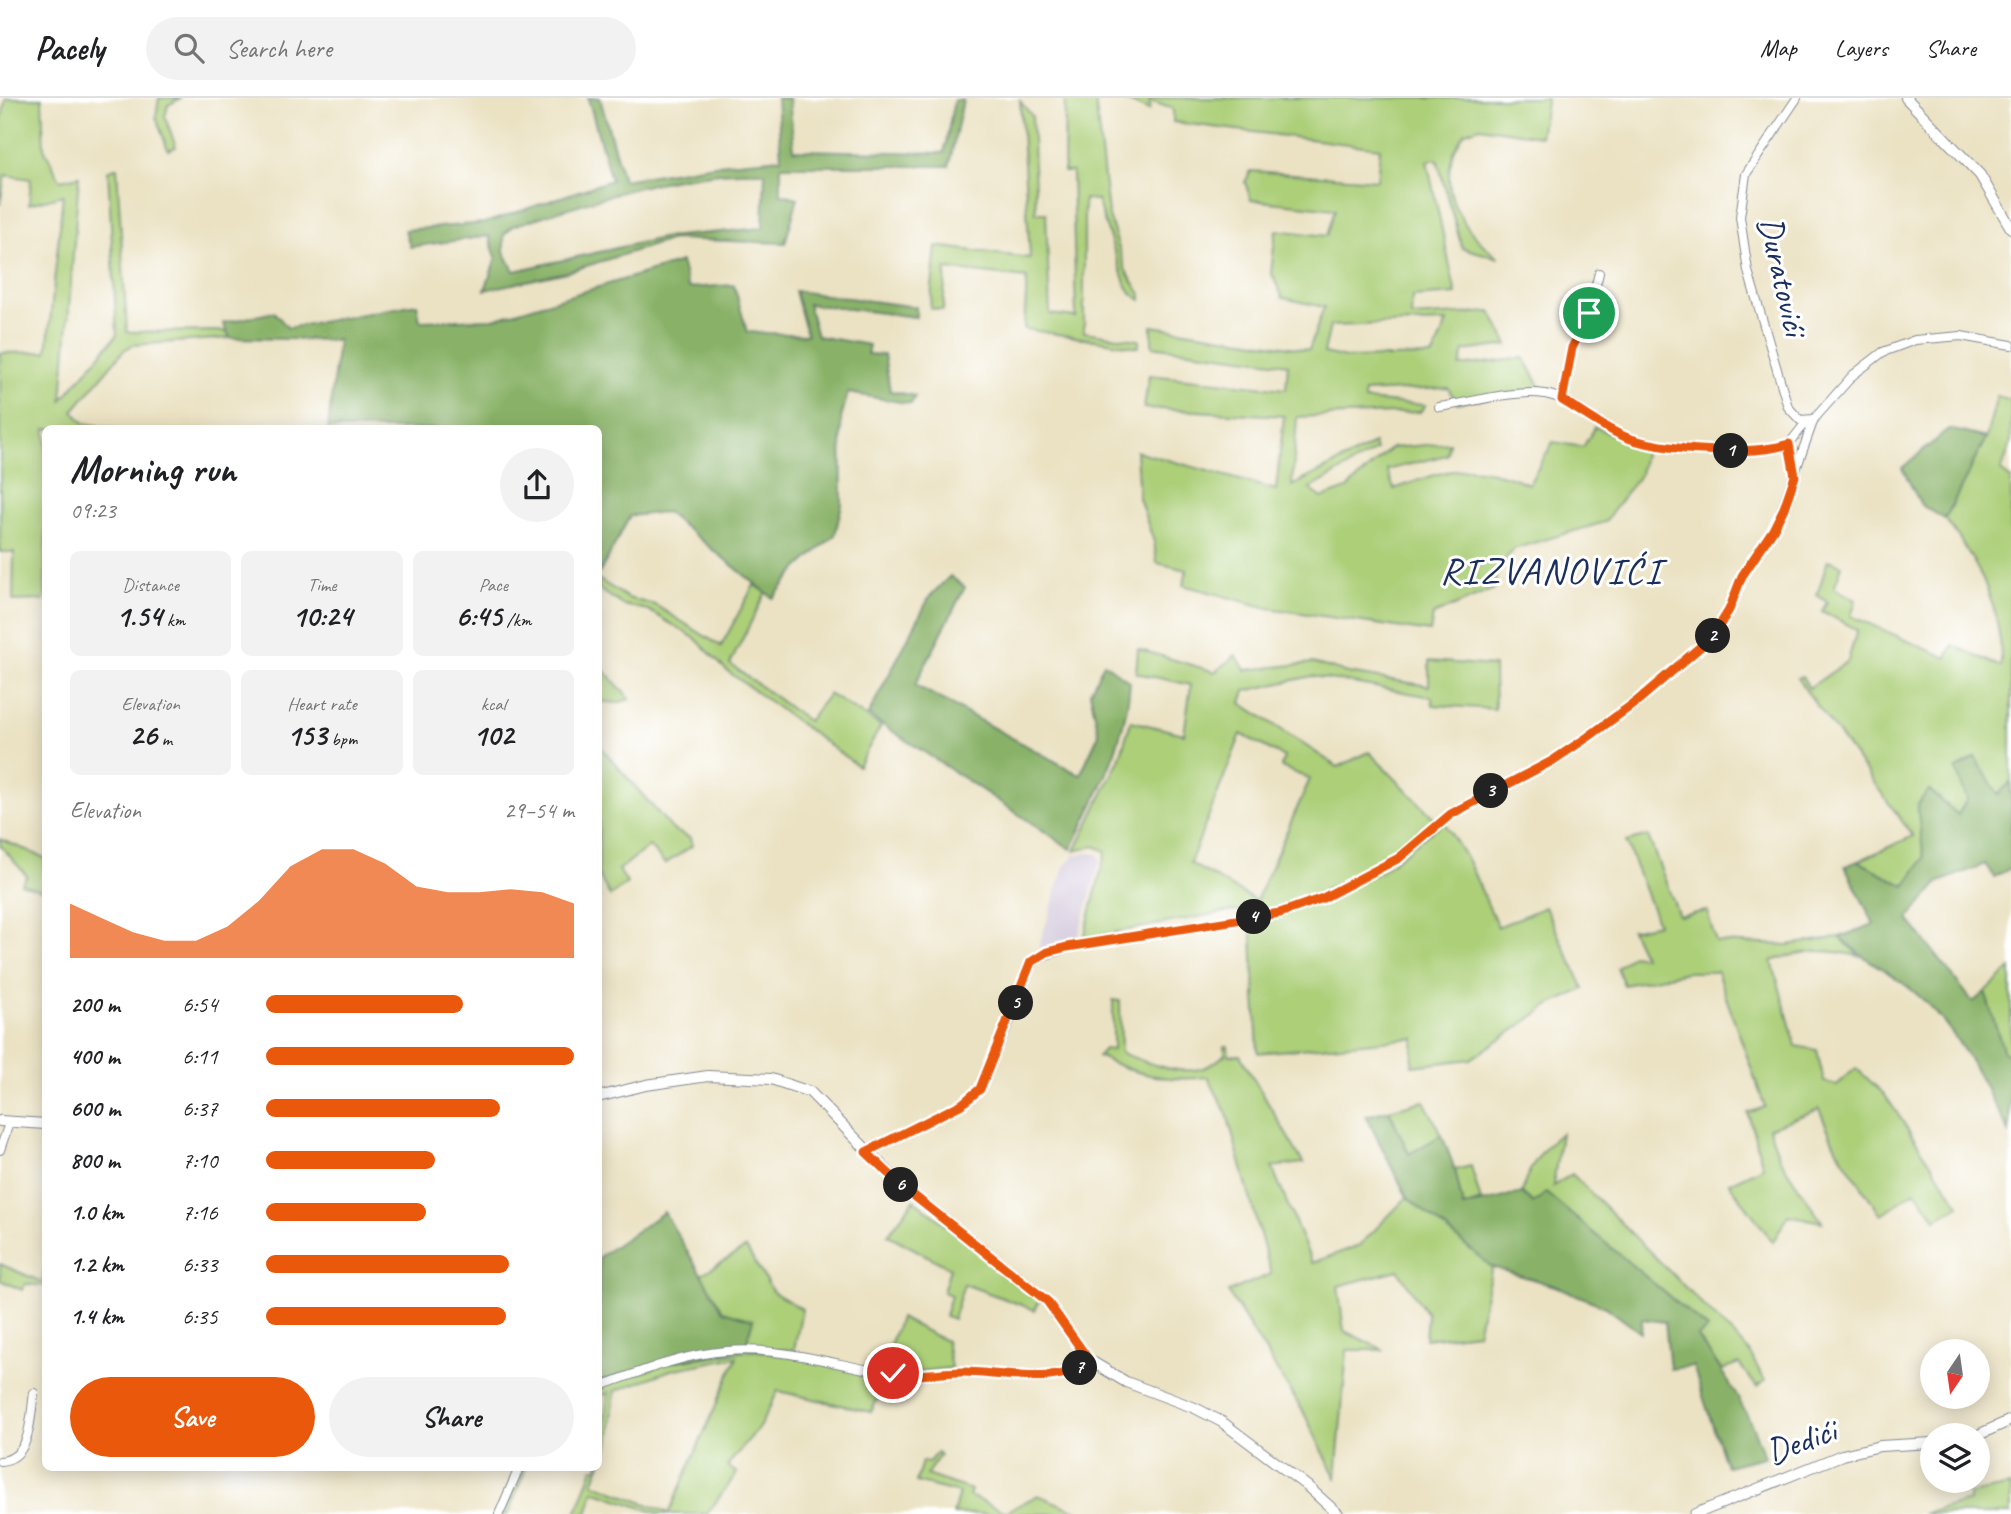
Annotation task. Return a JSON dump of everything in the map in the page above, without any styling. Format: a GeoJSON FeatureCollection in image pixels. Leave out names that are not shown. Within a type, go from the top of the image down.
{"type":"FeatureCollection","features":[{"type":"Feature","properties":{"kind":"street","name":"Duratovići"},"geometry":{"type":"LineString","coordinates":[[1797,98],[1746,174],[1740,217],[1748,271],[1769,332],[1785,397],[1794,415],[1810,420]]}},
{"type":"Feature","properties":{"kind":"street"},"geometry":{"type":"LineString","coordinates":[[1906,98],[1980,175],[2011,228]]}},
{"type":"Feature","properties":{"kind":"street"},"geometry":{"type":"LineString","coordinates":[[1562,400],[1572,348],[1585,327],[1599,272]]}},
{"type":"Feature","properties":{"kind":"street"},"geometry":{"type":"LineString","coordinates":[[1439,407],[1532,393],[1562,400],[1619,434],[1641,442],[1728,451],[1789,444],[1853,375],[1883,352],[1900,345],[1947,336],[2011,345]]}},
{"type":"Feature","properties":{"kind":"street"},"geometry":{"type":"LineString","coordinates":[[866,1152],[962,1104],[980,1089],[1011,1018],[1026,971],[1037,958],[1077,945],[1280,913],[1323,898],[1388,865],[1451,814],[1552,761],[1598,730],[1713,636],[1729,610],[1742,576],[1779,520],[1795,476],[1810,420]]}},
{"type":"Feature","properties":{"kind":"street"},"geometry":{"type":"LineString","coordinates":[[1789,444],[1795,476]]}},
{"type":"Feature","properties":{"kind":"street"},"geometry":{"type":"LineString","coordinates":[[602,1096],[682,1078],[733,1075],[771,1079],[810,1092],[824,1103],[866,1152],[903,1187],[1047,1301],[1089,1360],[1126,1382],[1195,1408],[1222,1422],[1307,1486],[1338,1514]]}},
{"type":"Feature","properties":{"kind":"street"},"geometry":{"type":"LineString","coordinates":[[0,1150],[5,1122],[42,1124]]}},
{"type":"Feature","properties":{"kind":"street"},"geometry":{"type":"LineString","coordinates":[[602,1386],[664,1364],[727,1351],[819,1359],[912,1377],[967,1372],[1041,1377],[1070,1373],[1089,1360]]}},
{"type":"Feature","properties":{"kind":"street"},"geometry":{"type":"LineString","coordinates":[[0,1461],[10,1461],[23,1449],[34,1393]]}},
{"type":"Feature","properties":{"kind":"street"},"geometry":{"type":"LineString","coordinates":[[1990,1430],[2011,1420]]}},
{"type":"Feature","properties":{"kind":"street","name":"Dedići"},"geometry":{"type":"LineString","coordinates":[[1695,1514],[1765,1484],[1862,1449],[1920,1444]]}},
{"type":"Feature","properties":{"kind":"street"},"geometry":{"type":"LineString","coordinates":[[499,1514],[518,1471]]}},
{"type":"Feature","properties":{"kind":"shaded area"},"geometry":{"type":"Polygon","coordinates":[[[1098,854],[1100,861],[1078,937],[1038,949],[1064,867],[1075,855],[1098,854]]]}},
{"type":"Feature","properties":{"kind":"green space"},"geometry":{"type":"Polygon","coordinates":[[[6,98],[42,98],[44,148],[60,180],[79,176],[62,400],[117,335],[108,171],[117,167],[127,332],[226,331],[230,338],[133,345],[124,350],[73,411],[84,423],[94,425],[42,425],[42,600],[13,601],[14,552],[0,552],[0,353],[47,352],[63,195],[29,204],[31,179],[5,175],[0,205],[0,128],[6,98]]]}},
{"type":"Feature","properties":{"kind":"green space"},"geometry":{"type":"Polygon","coordinates":[[[159,98],[181,98],[168,105],[165,117],[176,147],[168,150],[156,117],[159,98]]]}},
{"type":"Feature","properties":{"kind":"green space"},"geometry":{"type":"Polygon","coordinates":[[[588,98],[600,98],[623,180],[727,163],[781,158],[777,98],[789,98],[794,150],[944,153],[954,100],[963,100],[949,166],[781,166],[781,194],[798,198],[785,243],[673,239],[567,272],[485,290],[496,258],[489,236],[410,247],[405,230],[485,223],[611,180],[588,98]],[[733,172],[669,180],[513,226],[504,235],[504,251],[514,271],[666,237],[763,228],[765,172],[733,172]]]}},
{"type":"Feature","properties":{"kind":"green space"},"geometry":{"type":"Polygon","coordinates":[[[1065,98],[1095,98],[1108,213],[1126,271],[1141,294],[1141,300],[1132,294],[1125,283],[1097,200],[1084,199],[1084,332],[1139,340],[1139,347],[1024,329],[1027,278],[946,269],[943,310],[930,308],[936,246],[1030,258],[1020,101],[1032,116],[1036,213],[1046,213],[1050,314],[1076,317],[1072,172],[1064,172],[1065,98]]]}},
{"type":"Feature","properties":{"kind":"green space"},"geometry":{"type":"Polygon","coordinates":[[[1120,98],[1547,98],[1540,136],[1480,127],[1465,132],[1455,150],[1450,168],[1454,202],[1471,232],[1499,258],[1462,248],[1437,159],[1427,161],[1456,294],[1412,297],[1411,317],[1491,312],[1508,345],[1464,351],[1460,366],[1524,358],[1542,389],[1457,403],[1448,388],[1364,392],[1364,400],[1425,405],[1420,412],[1297,417],[1292,486],[1374,444],[1376,450],[1310,489],[1322,498],[1347,489],[1391,448],[1449,443],[1447,455],[1387,470],[1394,489],[1447,472],[1475,469],[1529,484],[1553,442],[1583,447],[1595,427],[1645,449],[1640,474],[1605,522],[1513,549],[1497,571],[1494,589],[1433,615],[1430,632],[1268,608],[1183,585],[1187,570],[1157,563],[1154,542],[1139,498],[1136,451],[1276,490],[1284,416],[1144,408],[1149,375],[1286,389],[1288,364],[1152,346],[1152,326],[1309,350],[1324,307],[1283,298],[1271,272],[1276,230],[1327,236],[1335,209],[1251,200],[1245,182],[1251,171],[1377,180],[1380,148],[1173,122],[1173,109],[1150,101],[1149,111],[1120,98]],[[1447,322],[1330,326],[1324,353],[1346,358],[1433,356],[1447,322]]]}},
{"type":"Feature","properties":{"kind":"green space"},"geometry":{"type":"Polygon","coordinates":[[[681,262],[688,288],[734,285],[747,332],[807,335],[795,291],[916,307],[916,317],[808,304],[817,336],[869,345],[867,354],[884,355],[890,391],[915,396],[911,404],[848,393],[841,418],[842,504],[835,535],[797,569],[773,598],[666,512],[630,516],[602,568],[602,425],[328,425],[338,340],[230,338],[223,323],[274,312],[288,328],[417,304],[420,321],[493,319],[681,262]]]}},
{"type":"Feature","properties":{"kind":"green space"},"geometry":{"type":"Polygon","coordinates":[[[1997,396],[2011,400],[2011,443],[2001,471],[2011,479],[2011,782],[1998,795],[1967,799],[1958,815],[1930,790],[1917,805],[1924,858],[1905,886],[1858,861],[1913,836],[1797,678],[1802,676],[1809,688],[1848,661],[1857,630],[1822,611],[1827,602],[1817,595],[1828,560],[1842,565],[1834,588],[1856,600],[1851,616],[1947,658],[1953,645],[2001,667],[1998,626],[1986,588],[1968,553],[1945,519],[1986,438],[1997,396]]]}},
{"type":"Feature","properties":{"kind":"green space"},"geometry":{"type":"Polygon","coordinates":[[[1949,429],[1986,438],[1945,519],[1921,505],[1902,468],[1949,429]]]}},
{"type":"Feature","properties":{"kind":"green space"},"geometry":{"type":"Polygon","coordinates":[[[950,576],[965,587],[915,685],[1080,775],[1099,734],[1090,692],[1104,663],[1130,682],[1123,726],[1109,768],[1071,849],[868,715],[930,596],[950,576]]]}},
{"type":"Feature","properties":{"kind":"green space"},"geometry":{"type":"Polygon","coordinates":[[[602,582],[628,598],[655,605],[721,646],[754,585],[766,592],[730,664],[808,721],[829,694],[881,726],[858,766],[726,670],[696,639],[648,610],[623,605],[602,591],[602,582]]]}},
{"type":"Feature","properties":{"kind":"green space"},"geometry":{"type":"Polygon","coordinates":[[[1138,649],[1215,672],[1236,655],[1245,670],[1313,663],[1348,673],[1429,686],[1429,661],[1494,666],[1495,709],[1433,705],[1432,697],[1312,676],[1245,691],[1241,703],[1338,767],[1369,752],[1436,820],[1385,861],[1301,901],[1278,908],[1225,912],[1084,938],[1106,851],[1095,846],[1075,851],[1119,760],[1131,721],[1184,734],[1191,685],[1136,673],[1138,649]],[[1241,734],[1190,863],[1256,901],[1310,779],[1281,767],[1284,757],[1241,734]]]}},
{"type":"Feature","properties":{"kind":"green space"},"geometry":{"type":"Polygon","coordinates":[[[602,668],[630,699],[617,703],[602,701],[602,668]]]}},
{"type":"Feature","properties":{"kind":"green space"},"geometry":{"type":"Polygon","coordinates":[[[602,749],[673,830],[690,838],[692,846],[665,864],[649,846],[619,870],[627,883],[610,896],[602,881],[602,749]]]}},
{"type":"Feature","properties":{"kind":"green space"},"geometry":{"type":"Polygon","coordinates":[[[1975,757],[1998,794],[2011,782],[2011,868],[1994,877],[1985,864],[1939,882],[1908,919],[1973,1002],[1985,992],[2004,1053],[2011,1055],[2009,1132],[1968,1057],[1943,1021],[1913,991],[1840,937],[1874,924],[1845,866],[1858,861],[1905,886],[1924,858],[1917,805],[1929,790],[1958,815],[1967,799],[1956,770],[1975,757]]]}},
{"type":"Feature","properties":{"kind":"green space"},"geometry":{"type":"Polygon","coordinates":[[[1444,822],[1469,863],[1498,927],[1545,907],[1584,989],[1550,1005],[1471,1059],[1412,1066],[1414,1038],[1258,1053],[1251,918],[1282,913],[1380,872],[1444,822]]]}},
{"type":"Feature","properties":{"kind":"green space"},"geometry":{"type":"Polygon","coordinates":[[[1648,836],[1679,916],[1707,911],[1716,942],[1788,945],[1840,937],[1859,956],[1816,951],[1772,961],[1796,1046],[1817,1050],[1824,1082],[1837,1085],[1856,1068],[1884,1094],[1959,1205],[1936,1219],[1915,1191],[1881,1215],[1836,1148],[1819,1109],[1769,1128],[1780,1159],[1822,1222],[1788,1215],[1773,1242],[1729,1183],[1763,1167],[1748,1113],[1765,1107],[1717,972],[1687,972],[1624,985],[1617,968],[1632,955],[1644,957],[1631,930],[1658,924],[1626,842],[1648,836]]]}},
{"type":"Feature","properties":{"kind":"green space"},"geometry":{"type":"Polygon","coordinates":[[[0,839],[42,857],[42,890],[21,884],[27,876],[0,845],[0,839]]]}},
{"type":"Feature","properties":{"kind":"green space"},"geometry":{"type":"Polygon","coordinates":[[[2011,968],[2011,1055],[2004,1054],[1985,992],[2011,968]]]}},
{"type":"Feature","properties":{"kind":"green space"},"geometry":{"type":"Polygon","coordinates":[[[1113,1000],[1120,1001],[1121,1053],[1175,1070],[1201,1069],[1225,1054],[1225,1046],[1228,1046],[1229,1055],[1240,1055],[1303,1163],[1272,1167],[1312,1263],[1360,1245],[1407,1197],[1492,1267],[1477,1333],[1425,1339],[1427,1314],[1398,1270],[1338,1286],[1344,1331],[1384,1350],[1347,1350],[1336,1478],[1304,1413],[1228,1292],[1271,1274],[1227,1114],[1208,1077],[1179,1079],[1152,1076],[1098,1056],[1104,1049],[1113,1050],[1113,1000]]]}},
{"type":"Feature","properties":{"kind":"green space"},"geometry":{"type":"Polygon","coordinates":[[[1424,1101],[1442,1135],[1409,1154],[1389,1110],[1424,1101]]]}},
{"type":"Feature","properties":{"kind":"green space"},"geometry":{"type":"Polygon","coordinates":[[[1389,1110],[1409,1154],[1442,1135],[1455,1170],[1463,1207],[1522,1193],[1533,1203],[1546,1193],[1708,1329],[1697,1337],[1736,1394],[1764,1457],[1726,1466],[1693,1366],[1670,1369],[1665,1322],[1642,1319],[1641,1333],[1606,1307],[1555,1286],[1492,1267],[1407,1197],[1366,1116],[1389,1110]]]}},
{"type":"Feature","properties":{"kind":"green space"},"geometry":{"type":"Polygon","coordinates":[[[1561,1133],[1553,1186],[1572,1174],[1748,1350],[1765,1381],[1757,1387],[1739,1364],[1722,1370],[1696,1336],[1707,1328],[1546,1194],[1533,1203],[1522,1193],[1536,1160],[1561,1133]]]}},
{"type":"Feature","properties":{"kind":"green space"},"geometry":{"type":"Polygon","coordinates":[[[1471,1166],[1481,1201],[1463,1207],[1455,1170],[1471,1166]]]}},
{"type":"Feature","properties":{"kind":"green space"},"geometry":{"type":"Polygon","coordinates":[[[914,1200],[1040,1298],[1035,1310],[964,1284],[953,1319],[945,1316],[951,1295],[943,1292],[950,1268],[888,1235],[914,1200]]]}},
{"type":"Feature","properties":{"kind":"green space"},"geometry":{"type":"Polygon","coordinates":[[[664,1212],[723,1311],[753,1320],[745,1348],[671,1362],[602,1386],[602,1255],[664,1212]]]}},
{"type":"Feature","properties":{"kind":"green space"},"geometry":{"type":"Polygon","coordinates":[[[746,1248],[773,1292],[802,1309],[794,1350],[745,1348],[700,1275],[746,1248]]]}},
{"type":"Feature","properties":{"kind":"green space"},"geometry":{"type":"Polygon","coordinates":[[[0,1264],[42,1282],[42,1286],[25,1284],[22,1290],[0,1280],[0,1264]]]}},
{"type":"Feature","properties":{"kind":"green space"},"geometry":{"type":"Polygon","coordinates":[[[900,1318],[946,1341],[951,1368],[913,1372],[882,1367],[900,1318]]]}},
{"type":"Feature","properties":{"kind":"green space"},"geometry":{"type":"Polygon","coordinates":[[[754,1350],[890,1373],[871,1412],[778,1391],[760,1426],[727,1466],[737,1473],[707,1514],[659,1514],[594,1491],[587,1514],[576,1514],[592,1471],[598,1471],[593,1483],[669,1513],[737,1357],[671,1370],[615,1391],[609,1444],[602,1461],[608,1393],[602,1395],[602,1386],[671,1362],[754,1350]]]}},
{"type":"Feature","properties":{"kind":"green space"},"geometry":{"type":"Polygon","coordinates":[[[937,1452],[940,1455],[926,1475],[971,1490],[969,1496],[1006,1512],[1038,1495],[1084,1514],[953,1514],[959,1493],[916,1482],[922,1461],[928,1463],[937,1452]]]}},
{"type":"Feature","properties":{"kind":"green space"},"geometry":{"type":"Polygon","coordinates":[[[520,1471],[525,1471],[508,1514],[501,1514],[520,1471]]]}},
{"type":"Feature","properties":{"kind":"green space"},"geometry":{"type":"Polygon","coordinates":[[[2011,1486],[2011,1514],[1923,1514],[1969,1501],[1969,1494],[1990,1493],[1990,1490],[2011,1486]]]}},
{"type":"Feature","properties":{"kind":"district","name":"RIZVANOVIĆI"},"geometry":{"type":"Point","coordinates":[1551,570]}},
{"type":"Feature","properties":{"kind":"route"},"geometry":{"type":"LineString","coordinates":[[893,1373],[912,1377],[967,1372],[1041,1377],[1070,1373],[1089,1360],[1075,1344],[1057,1312],[1047,1301],[903,1187],[866,1152],[950,1111],[972,1098],[980,1089],[1011,1018],[1022,980],[1031,962],[1047,952],[1067,947],[1165,929],[1280,913],[1323,898],[1378,871],[1417,844],[1451,814],[1552,761],[1588,737],[1636,702],[1713,636],[1729,610],[1742,576],[1773,530],[1784,508],[1795,476],[1789,444],[1770,449],[1728,451],[1641,442],[1619,434],[1562,400],[1572,348],[1585,327],[1589,313]]}}]}
